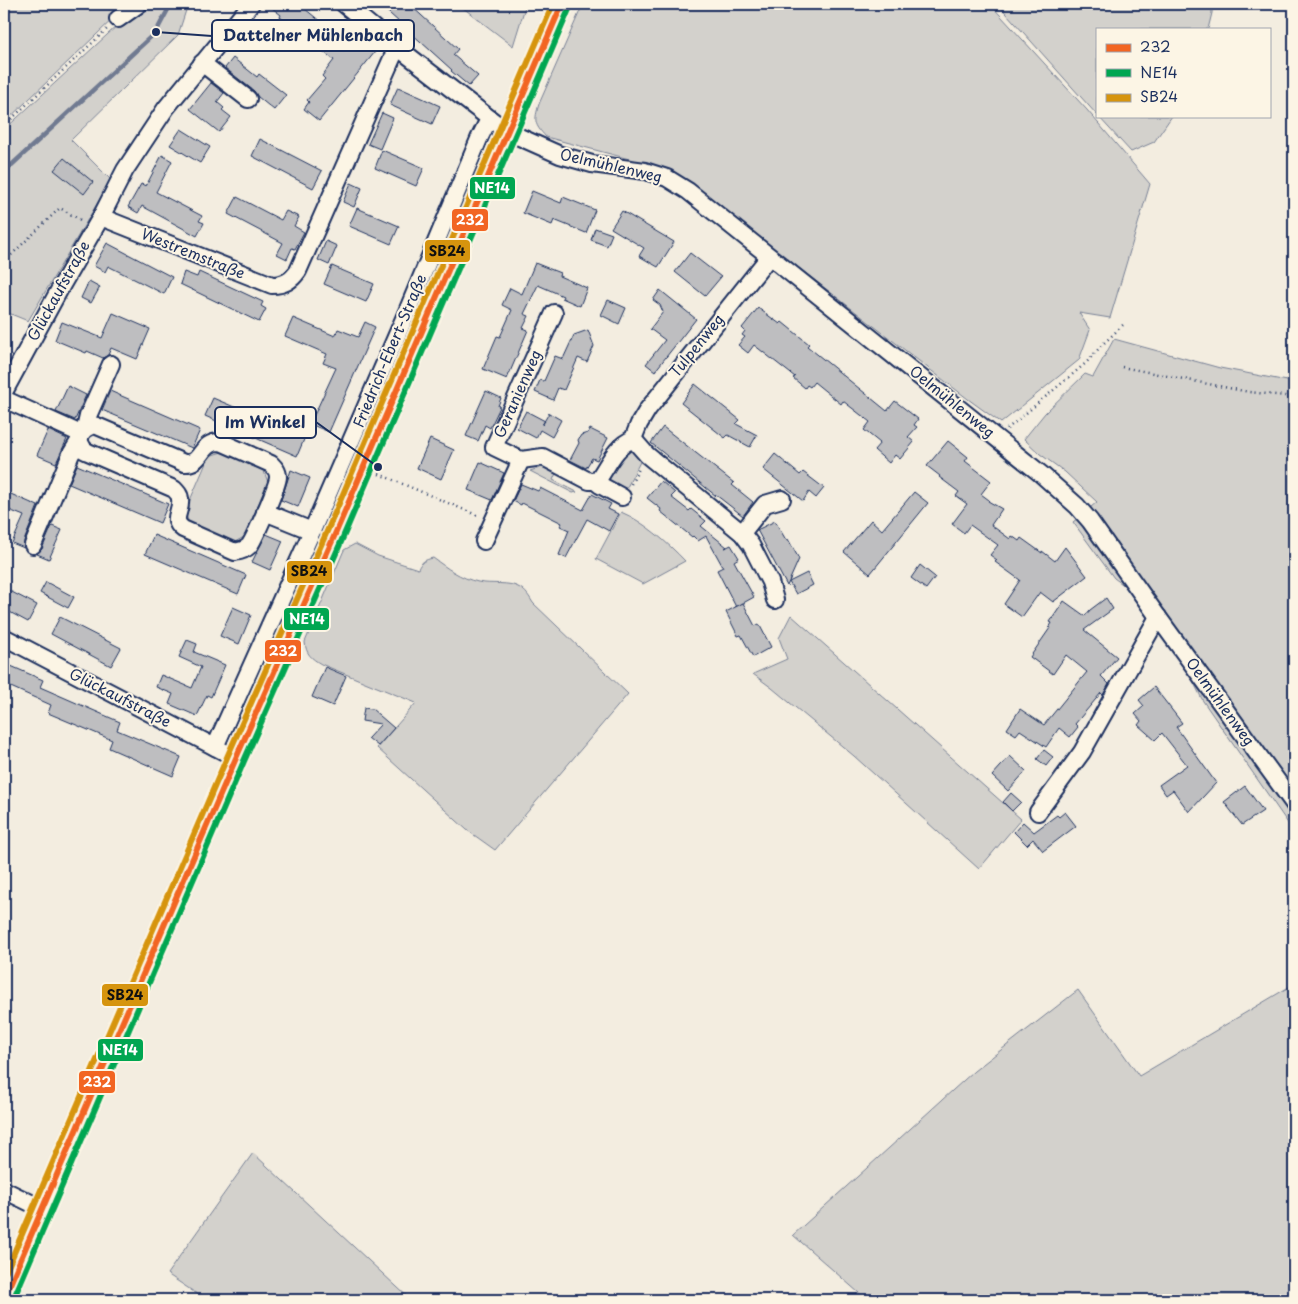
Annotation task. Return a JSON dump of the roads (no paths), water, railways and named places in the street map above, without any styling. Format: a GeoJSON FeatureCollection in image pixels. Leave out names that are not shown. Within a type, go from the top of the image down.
{"type":"FeatureCollection","features":[{"type":"Feature","properties":{"kind":"main road","name":"Friedrich-Ebert-Straße"},"geometry":{"type":"LineString","coordinates":[[4,1298],[236,758],[333,539],[506,131],[562,4]]}},
{"type":"Feature","properties":{"kind":"street"},"geometry":{"type":"LineString","coordinates":[[118,19],[139,4]]}},
{"type":"Feature","properties":{"kind":"street"},"geometry":{"type":"LineString","coordinates":[[97,223],[130,162],[166,108],[251,4]]}},
{"type":"Feature","properties":{"kind":"street"},"geometry":{"type":"LineString","coordinates":[[344,4],[506,131]]}},
{"type":"Feature","properties":{"kind":"street","name":"Westremstraße"},"geometry":{"type":"LineString","coordinates":[[97,223],[272,285],[280,285],[287,282],[298,271],[397,47]]}},
{"type":"Feature","properties":{"kind":"street"},"geometry":{"type":"LineString","coordinates":[[202,64],[248,99]]}},
{"type":"Feature","properties":{"kind":"street","name":"Friedrich-Ebert-Straße"},"geometry":{"type":"LineString","coordinates":[[215,747],[312,531],[489,119]]}},
{"type":"Feature","properties":{"kind":"street","name":"Oelmühlenweg"},"geometry":{"type":"LineString","coordinates":[[506,131],[560,155],[592,164],[645,171],[667,178],[688,192],[1041,474],[1087,517],[1294,804]]}},
{"type":"Feature","properties":{"kind":"street","name":"Glückaufstraße"},"geometry":{"type":"LineString","coordinates":[[4,392],[97,223]]}},
{"type":"Feature","properties":{"kind":"street","name":"Tulpenweg"},"geometry":{"type":"LineString","coordinates":[[592,481],[599,478],[618,449],[625,442],[633,439],[648,409],[769,257]]}},
{"type":"Feature","properties":{"kind":"street","name":"Geranienweg"},"geometry":{"type":"LineString","coordinates":[[521,460],[494,446],[554,313]]}},
{"type":"Feature","properties":{"kind":"street"},"geometry":{"type":"LineString","coordinates":[[33,545],[111,364]]}},
{"type":"Feature","properties":{"kind":"street"},"geometry":{"type":"LineString","coordinates":[[4,399],[81,435]]}},
{"type":"Feature","properties":{"kind":"street"},"geometry":{"type":"LineString","coordinates":[[93,425],[97,426],[184,463],[191,463],[196,460],[205,447],[210,444],[221,442],[271,464],[276,468],[278,479],[251,544],[242,551],[235,552],[178,526],[176,518],[180,498],[174,489],[84,450],[81,435],[93,425]]}},
{"type":"Feature","properties":{"kind":"street"},"geometry":{"type":"LineString","coordinates":[[633,439],[647,455],[742,533],[751,545],[770,582],[775,600]]}},
{"type":"Feature","properties":{"kind":"street"},"geometry":{"type":"LineString","coordinates":[[484,541],[521,460],[543,456],[622,496]]}},
{"type":"Feature","properties":{"kind":"street"},"geometry":{"type":"LineString","coordinates":[[742,533],[766,504],[782,499]]}},
{"type":"Feature","properties":{"kind":"street"},"geometry":{"type":"LineString","coordinates":[[265,512],[312,531]]}},
{"type":"Feature","properties":{"kind":"street"},"geometry":{"type":"LineString","coordinates":[[1038,812],[1082,752],[1158,617]]}},
{"type":"Feature","properties":{"kind":"street","name":"Glückaufstraße"},"geometry":{"type":"LineString","coordinates":[[4,637],[236,758]]}},
{"type":"Feature","properties":{"kind":"street"},"geometry":{"type":"LineString","coordinates":[[4,1190],[43,1209]]}},
{"type":"Feature","properties":{"kind":"waterway"},"geometry":{"type":"LineString","coordinates":[[4,172],[156,32],[171,4]]}},
{"type":"Feature","properties":{"kind":"place","name":"Dattelner Mühlenbach"},"geometry":{"type":"Point","coordinates":[156,32]}},
{"type":"Feature","properties":{"kind":"place","name":"Im Winkel"},"geometry":{"type":"Point","coordinates":[378,467]}}]}
